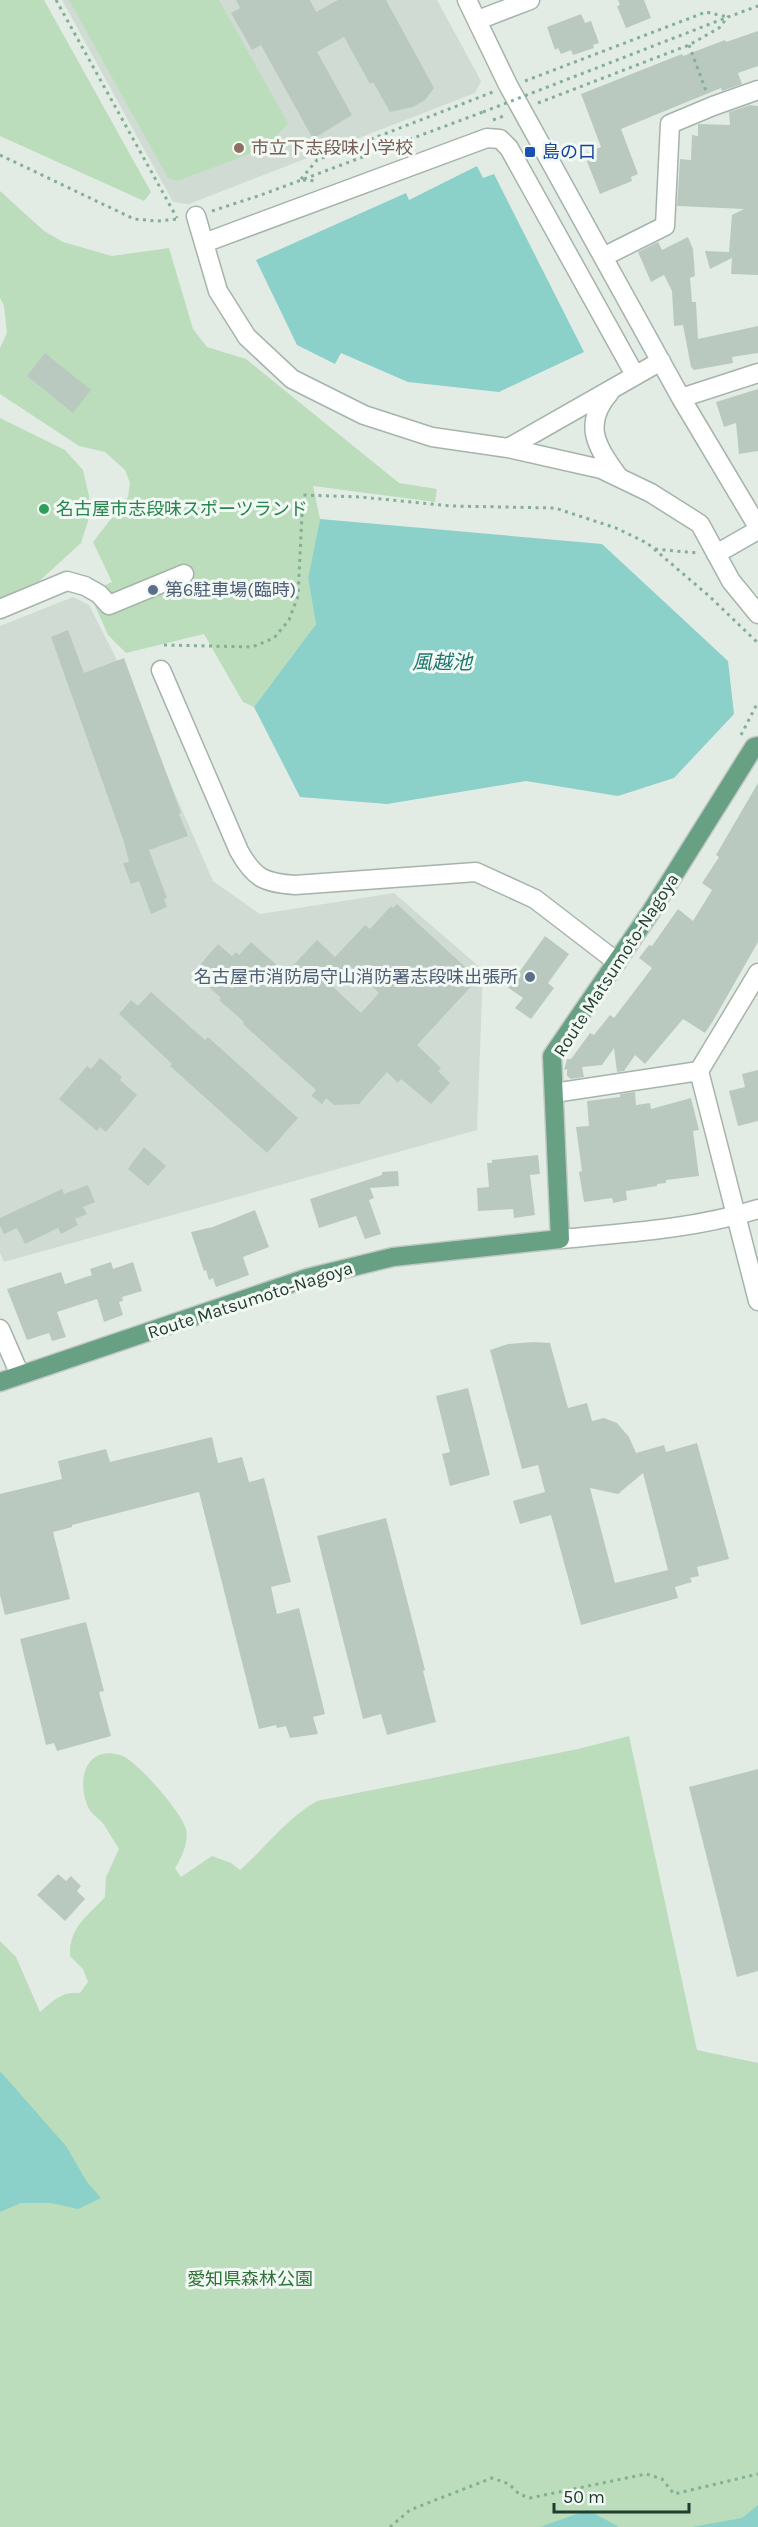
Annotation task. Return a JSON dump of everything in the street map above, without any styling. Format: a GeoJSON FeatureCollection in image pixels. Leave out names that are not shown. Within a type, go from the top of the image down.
{"type":"FeatureCollection","features":[{"type":"Feature","properties":{"kind":"main road","name":"Route Matsumoto-Nagoya"},"geometry":{"type":"LineString","coordinates":[[0,1382],[307,1278],[421,1253],[560,1239],[552,1056],[668,886],[754,747],[758,746]]}},
{"type":"Feature","properties":{"kind":"street"},"geometry":{"type":"LineString","coordinates":[[466,0],[478,20],[508,85],[681,398],[758,529],[716,554]]}},
{"type":"Feature","properties":{"kind":"street"},"geometry":{"type":"LineString","coordinates":[[478,20],[530,0]]}},
{"type":"Feature","properties":{"kind":"street"},"geometry":{"type":"LineString","coordinates":[[603,257],[665,226],[670,124],[758,90]]}},
{"type":"Feature","properties":{"kind":"street"},"geometry":{"type":"LineString","coordinates":[[204,243],[487,138],[500,139],[509,148],[635,375]]}},
{"type":"Feature","properties":{"kind":"street"},"geometry":{"type":"LineString","coordinates":[[187,218],[204,243],[218,291],[248,338],[292,379],[364,415],[420,433],[508,448],[601,469],[619,477],[700,524],[731,580],[758,614]]}},
{"type":"Feature","properties":{"kind":"street"},"geometry":{"type":"LineString","coordinates":[[508,448],[661,361]]}},
{"type":"Feature","properties":{"kind":"street"},"geometry":{"type":"LineString","coordinates":[[681,398],[758,373]]}},
{"type":"Feature","properties":{"kind":"street"},"geometry":{"type":"LineString","coordinates":[[614,388],[598,405],[593,421],[600,452],[619,477]]}},
{"type":"Feature","properties":{"kind":"street"},"geometry":{"type":"LineString","coordinates":[[0,609],[67,581],[85,586],[99,594],[109,605],[184,574]]}},
{"type":"Feature","properties":{"kind":"street"},"geometry":{"type":"LineString","coordinates":[[161,670],[239,851],[258,877],[272,883],[295,885],[476,872],[535,898],[617,962]]}},
{"type":"Feature","properties":{"kind":"street"},"geometry":{"type":"LineString","coordinates":[[758,973],[699,1071],[758,1300]]}},
{"type":"Feature","properties":{"kind":"street"},"geometry":{"type":"LineString","coordinates":[[554,1093],[699,1071]]}},
{"type":"Feature","properties":{"kind":"street"},"geometry":{"type":"LineString","coordinates":[[560,1239],[657,1230],[735,1216],[758,1209]]}},
{"type":"Feature","properties":{"kind":"street"},"geometry":{"type":"LineString","coordinates":[[0,1329],[20,1375]]}},
{"type":"Feature","properties":{"kind":"path"},"geometry":{"type":"LineString","coordinates":[[56,0],[187,218]]}},
{"type":"Feature","properties":{"kind":"path"},"geometry":{"type":"LineString","coordinates":[[0,155],[134,219],[157,221],[187,218],[261,195],[688,35],[758,6]]}},
{"type":"Feature","properties":{"kind":"path"},"geometry":{"type":"LineString","coordinates":[[301,179],[317,160],[508,85],[529,80],[706,12],[728,18]]}},
{"type":"Feature","properties":{"kind":"path"},"geometry":{"type":"LineString","coordinates":[[522,109],[688,45],[719,28],[728,18]]}},
{"type":"Feature","properties":{"kind":"path"},"geometry":{"type":"LineString","coordinates":[[688,45],[713,106]]}},
{"type":"Feature","properties":{"kind":"path"},"geometry":{"type":"LineString","coordinates":[[164,645],[252,647],[274,638],[289,620],[298,596],[303,495],[360,497],[451,506],[555,508],[616,528],[654,549],[709,596],[758,643]]}},
{"type":"Feature","properties":{"kind":"path"},"geometry":{"type":"LineString","coordinates":[[654,549],[690,552]]}},
{"type":"Feature","properties":{"kind":"path"},"geometry":{"type":"LineString","coordinates":[[390,2527],[410,2510],[492,2478],[509,2484],[519,2494],[530,2498],[646,2474],[662,2479],[674,2494],[758,2474]]}},
{"type":"Feature","properties":{"kind":"shaded area","name":"市立下志段味小学校"},"geometry":{"type":"Polygon","coordinates":[[[62,0],[437,0],[481,81],[475,93],[189,204],[173,202],[62,0]]]}},
{"type":"Feature","properties":{"kind":"shaded area"},"geometry":{"type":"Polygon","coordinates":[[[73,597],[89,605],[115,656],[213,881],[260,914],[394,893],[483,970],[477,1130],[4,1262],[0,1253],[0,626],[73,597]]]}},
{"type":"Feature","properties":{"kind":"green space"},"geometry":{"type":"Polygon","coordinates":[[[0,0],[44,0],[151,192],[144,201],[0,136],[0,0]]]}},
{"type":"Feature","properties":{"kind":"green space"},"geometry":{"type":"Polygon","coordinates":[[[69,0],[219,0],[288,123],[267,147],[178,181],[168,178],[69,0]]]}},
{"type":"Feature","properties":{"kind":"green space"},"geometry":{"type":"Polygon","coordinates":[[[0,191],[44,231],[63,242],[112,256],[169,248],[193,329],[207,347],[246,359],[399,483],[437,489],[435,502],[313,486],[320,519],[308,578],[316,624],[254,707],[243,702],[204,634],[126,653],[108,635],[89,592],[112,582],[93,542],[128,497],[130,483],[125,470],[105,452],[79,446],[0,394],[0,348],[7,333],[4,306],[0,298],[0,191]]]}},
{"type":"Feature","properties":{"kind":"green space","name":"名古屋市志段味スポーツランド"},"geometry":{"type":"Polygon","coordinates":[[[0,418],[65,450],[83,470],[89,496],[88,521],[81,543],[36,584],[0,598],[0,418]]]}},
{"type":"Feature","properties":{"kind":"green space","name":"愛知県森林公園"},"geometry":{"type":"Polygon","coordinates":[[[629,1736],[697,2050],[758,2063],[758,2527],[0,2527],[0,1941],[16,1957],[40,2012],[63,1995],[80,1993],[88,1982],[83,1969],[70,1956],[70,1946],[80,1923],[105,1897],[106,1877],[119,1849],[102,1822],[89,1809],[85,1799],[84,1778],[86,1768],[91,1761],[108,1753],[120,1755],[147,1776],[168,1800],[186,1829],[187,1839],[175,1868],[181,1877],[212,1856],[231,1863],[240,1870],[286,1824],[317,1801],[578,1749],[629,1736]]]}},
{"type":"Feature","properties":{"kind":"water"},"geometry":{"type":"Polygon","coordinates":[[[477,166],[483,178],[494,174],[584,352],[499,392],[408,382],[341,353],[335,364],[297,345],[256,260],[406,193],[409,200],[477,166]]]}},
{"type":"Feature","properties":{"kind":"water","name":"風越池"},"geometry":{"type":"Polygon","coordinates":[[[320,519],[602,544],[728,661],[734,714],[674,778],[618,796],[526,781],[387,804],[300,797],[254,707],[316,624],[308,578],[320,519]]]}},
{"type":"Feature","properties":{"kind":"water"},"geometry":{"type":"Polygon","coordinates":[[[0,2071],[66,2146],[87,2182],[101,2198],[78,2209],[51,2203],[21,2203],[0,2212],[0,2071]]]}},
{"type":"Feature","properties":{"kind":"water"},"geometry":{"type":"Polygon","coordinates":[[[758,2505],[758,2527],[692,2527],[742,2518],[758,2505]]]}},
{"type":"Feature","properties":{"kind":"water"},"geometry":{"type":"Polygon","coordinates":[[[588,2510],[619,2527],[540,2527],[588,2510]]]}},
{"type":"Feature","properties":{"kind":"building"},"geometry":{"type":"Polygon","coordinates":[[[236,0],[310,0],[316,12],[338,0],[386,0],[434,88],[425,100],[413,107],[390,112],[373,82],[370,84],[344,37],[317,52],[352,115],[313,139],[261,45],[252,50],[231,13],[240,8],[236,0]]]}},
{"type":"Feature","properties":{"kind":"building"},"geometry":{"type":"Polygon","coordinates":[[[618,0],[644,0],[651,18],[626,28],[617,6],[620,5],[618,0]]]}},
{"type":"Feature","properties":{"kind":"building"},"geometry":{"type":"Polygon","coordinates":[[[581,14],[585,23],[591,21],[599,43],[593,45],[594,48],[573,55],[571,50],[561,54],[558,48],[555,50],[547,27],[581,14]]]}},
{"type":"Feature","properties":{"kind":"building"},"geometry":{"type":"Polygon","coordinates":[[[758,31],[758,66],[738,73],[742,84],[722,91],[721,88],[621,129],[638,174],[631,177],[632,181],[600,194],[584,154],[601,147],[581,94],[682,54],[683,56],[725,40],[726,42],[758,31]]]}},
{"type":"Feature","properties":{"kind":"building"},"geometry":{"type":"Polygon","coordinates":[[[750,105],[758,106],[758,275],[731,274],[732,258],[710,269],[705,251],[729,252],[732,215],[744,209],[677,206],[680,159],[691,160],[692,135],[698,136],[698,124],[730,125],[729,112],[750,105]]]}},
{"type":"Feature","properties":{"kind":"building"},"geometry":{"type":"Polygon","coordinates":[[[688,237],[693,249],[695,276],[690,278],[692,302],[696,302],[698,339],[758,326],[758,353],[732,357],[733,363],[694,370],[691,367],[683,325],[674,326],[672,291],[664,275],[651,282],[638,252],[658,242],[662,250],[688,237]]]}},
{"type":"Feature","properties":{"kind":"building"},"geometry":{"type":"Polygon","coordinates":[[[45,353],[91,390],[73,413],[27,376],[45,353]]]}},
{"type":"Feature","properties":{"kind":"building"},"geometry":{"type":"Polygon","coordinates":[[[758,389],[758,451],[739,454],[736,423],[724,427],[716,402],[758,389]]]}},
{"type":"Feature","properties":{"kind":"building"},"geometry":{"type":"Polygon","coordinates":[[[68,630],[84,673],[124,658],[188,836],[149,850],[167,898],[164,899],[167,907],[151,914],[139,881],[131,884],[123,863],[129,862],[124,842],[51,637],[68,630]]]}},
{"type":"Feature","properties":{"kind":"building"},"geometry":{"type":"Polygon","coordinates":[[[758,783],[758,942],[713,1021],[705,1033],[683,1019],[645,1064],[635,1055],[624,1071],[617,1072],[614,1048],[602,1065],[582,1067],[584,1077],[571,1079],[567,1076],[567,1069],[564,1070],[567,1059],[571,1059],[590,1033],[594,1035],[610,1015],[614,1018],[652,968],[639,958],[649,945],[652,946],[678,909],[693,921],[712,890],[702,883],[719,857],[716,855],[758,783]]]}},
{"type":"Feature","properties":{"kind":"building"},"geometry":{"type":"Polygon","coordinates":[[[397,904],[478,979],[417,1045],[441,1068],[438,1071],[450,1083],[431,1104],[401,1079],[398,1083],[387,1072],[359,1104],[334,1105],[326,1098],[322,1104],[311,1096],[316,1090],[243,1024],[244,1022],[219,1000],[221,998],[193,973],[218,944],[232,956],[236,952],[239,955],[251,942],[286,973],[317,940],[335,957],[365,925],[370,929],[391,906],[393,908],[397,904]],[[348,964],[330,984],[361,1013],[379,993],[348,964]]]}},
{"type":"Feature","properties":{"kind":"building","name":"名古屋市消防局守山消防署志段味出張所"},"geometry":{"type":"Polygon","coordinates":[[[545,936],[569,954],[548,983],[554,988],[531,1019],[515,1008],[523,998],[503,984],[515,967],[520,971],[545,936]]]}},
{"type":"Feature","properties":{"kind":"building"},"geometry":{"type":"Polygon","coordinates":[[[151,992],[205,1040],[208,1037],[298,1118],[267,1153],[170,1066],[172,1064],[119,1014],[131,1000],[138,1006],[151,992]]]}},
{"type":"Feature","properties":{"kind":"building"},"geometry":{"type":"Polygon","coordinates":[[[100,1058],[122,1077],[120,1080],[137,1095],[106,1132],[100,1127],[97,1131],[59,1099],[87,1066],[91,1069],[100,1058]]]}},
{"type":"Feature","properties":{"kind":"building"},"geometry":{"type":"Polygon","coordinates":[[[758,1070],[758,1121],[738,1126],[729,1091],[745,1087],[742,1074],[758,1070]]]}},
{"type":"Feature","properties":{"kind":"building"},"geometry":{"type":"Polygon","coordinates":[[[635,1092],[636,1105],[650,1103],[651,1109],[691,1098],[699,1130],[693,1131],[699,1176],[666,1180],[666,1183],[657,1184],[657,1186],[626,1191],[627,1200],[613,1203],[612,1198],[584,1202],[576,1127],[589,1126],[587,1101],[620,1097],[620,1094],[635,1092]]]}},
{"type":"Feature","properties":{"kind":"building"},"geometry":{"type":"Polygon","coordinates":[[[144,1147],[166,1166],[148,1186],[128,1169],[144,1147]]]}},
{"type":"Feature","properties":{"kind":"building"},"geometry":{"type":"Polygon","coordinates":[[[538,1155],[540,1174],[530,1175],[535,1215],[514,1218],[513,1209],[478,1211],[477,1188],[489,1187],[487,1163],[492,1163],[492,1160],[538,1155]]]}},
{"type":"Feature","properties":{"kind":"building"},"geometry":{"type":"Polygon","coordinates":[[[398,1171],[399,1186],[370,1188],[374,1198],[369,1200],[381,1234],[365,1239],[356,1216],[319,1228],[310,1199],[382,1175],[382,1172],[398,1171]]]}},
{"type":"Feature","properties":{"kind":"building"},"geometry":{"type":"Polygon","coordinates":[[[88,1185],[95,1202],[83,1207],[87,1214],[75,1219],[78,1225],[61,1234],[58,1228],[25,1244],[17,1228],[4,1234],[0,1226],[0,1218],[62,1189],[64,1194],[88,1185]]]}},
{"type":"Feature","properties":{"kind":"building"},"geometry":{"type":"Polygon","coordinates":[[[255,1210],[269,1247],[243,1257],[249,1275],[216,1287],[213,1278],[209,1280],[206,1270],[204,1271],[191,1232],[213,1227],[255,1210]]]}},
{"type":"Feature","properties":{"kind":"building"},"geometry":{"type":"Polygon","coordinates":[[[111,1262],[113,1269],[133,1262],[142,1291],[122,1297],[123,1301],[119,1302],[123,1315],[104,1322],[97,1299],[57,1312],[66,1337],[52,1341],[49,1333],[27,1340],[7,1289],[61,1272],[65,1284],[92,1275],[90,1269],[111,1262]]]}},
{"type":"Feature","properties":{"kind":"building"},"geometry":{"type":"Polygon","coordinates":[[[550,1343],[568,1408],[587,1403],[592,1421],[604,1418],[617,1423],[629,1437],[636,1453],[664,1445],[666,1452],[697,1443],[729,1559],[697,1567],[699,1576],[690,1578],[692,1582],[675,1587],[678,1598],[581,1625],[551,1515],[520,1524],[513,1501],[545,1492],[538,1465],[522,1469],[490,1350],[508,1344],[550,1343]],[[643,1473],[618,1494],[590,1488],[615,1583],[668,1570],[643,1473]]]}},
{"type":"Feature","properties":{"kind":"building"},"geometry":{"type":"Polygon","coordinates":[[[468,1388],[490,1475],[450,1486],[442,1454],[450,1452],[436,1396],[468,1388]]]}},
{"type":"Feature","properties":{"kind":"building"},"geometry":{"type":"Polygon","coordinates":[[[212,1437],[218,1463],[242,1457],[249,1482],[264,1478],[291,1582],[271,1587],[277,1614],[299,1608],[325,1714],[313,1717],[318,1734],[290,1738],[286,1726],[277,1728],[276,1725],[259,1729],[199,1492],[53,1532],[70,1599],[5,1615],[0,1595],[0,1494],[62,1479],[58,1461],[106,1449],[110,1462],[212,1437]]]}},
{"type":"Feature","properties":{"kind":"building"},"geometry":{"type":"Polygon","coordinates":[[[386,1518],[436,1722],[387,1735],[381,1714],[363,1719],[317,1536],[386,1518]]]}},
{"type":"Feature","properties":{"kind":"building"},"geometry":{"type":"Polygon","coordinates":[[[86,1622],[104,1691],[99,1692],[111,1736],[57,1751],[54,1743],[46,1745],[20,1639],[86,1622]]]}},
{"type":"Feature","properties":{"kind":"building"},"geometry":{"type":"Polygon","coordinates":[[[758,1769],[758,1971],[737,1977],[689,1787],[758,1769]]]}},
{"type":"Feature","properties":{"kind":"building"},"geometry":{"type":"Polygon","coordinates":[[[58,1874],[66,1881],[71,1876],[81,1886],[77,1891],[85,1899],[65,1921],[37,1895],[58,1874]]]}},
{"type":"Feature","properties":{"kind":"place","name":"市立下志段味小学校"},"geometry":{"type":"Point","coordinates":[239,148]}},
{"type":"Feature","properties":{"kind":"place","name":"島の口"},"geometry":{"type":"Point","coordinates":[530,152]}},
{"type":"Feature","properties":{"kind":"place","name":"名古屋市志段味スポーツランド"},"geometry":{"type":"Point","coordinates":[44,509]}},
{"type":"Feature","properties":{"kind":"place","name":"第6駐車場(臨時)"},"geometry":{"type":"Point","coordinates":[153,590]}},
{"type":"Feature","properties":{"kind":"place","name":"名古屋市消防局守山消防署志段味出張所"},"geometry":{"type":"Point","coordinates":[530,977]}}]}
